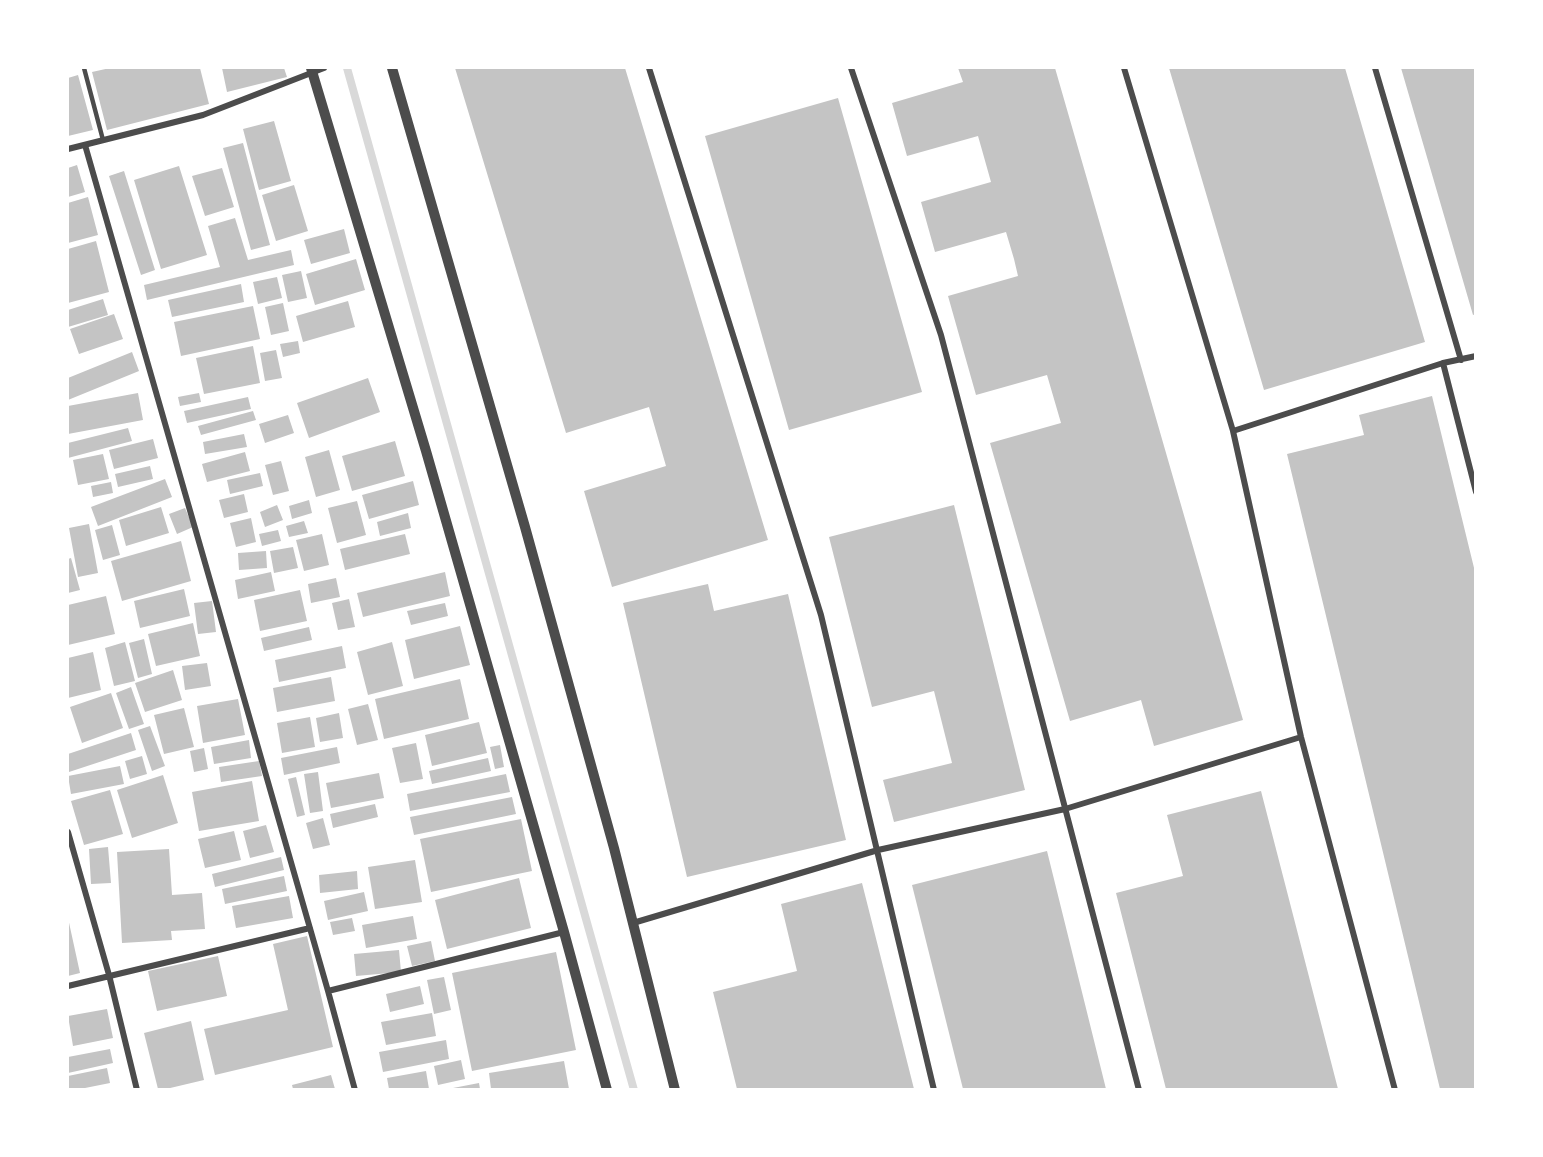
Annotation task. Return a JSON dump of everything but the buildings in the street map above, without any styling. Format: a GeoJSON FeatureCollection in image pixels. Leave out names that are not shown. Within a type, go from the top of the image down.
{"type":"FeatureCollection","features":[{"type":"Feature","properties":{"kind":"street"},"geometry":{"type":"LineString","coordinates":[[392,68],[525,527],[633,923],[675,1089]]}},
{"type":"Feature","properties":{"kind":"street"},"geometry":{"type":"LineString","coordinates":[[649,68],[821,615],[934,1089]]}},
{"type":"Feature","properties":{"kind":"street"},"geometry":{"type":"LineString","coordinates":[[851,68],[941,335],[1139,1089]]}},
{"type":"Feature","properties":{"kind":"street"},"geometry":{"type":"LineString","coordinates":[[1124,68],[1233,431],[1301,737],[1395,1089]]}},
{"type":"Feature","properties":{"kind":"street"},"geometry":{"type":"LineString","coordinates":[[1375,68],[1461,360]]}},
{"type":"Feature","properties":{"kind":"street"},"geometry":{"type":"LineString","coordinates":[[68,149],[203,115],[316,69],[607,1089]]}},
{"type":"Feature","properties":{"kind":"street"},"geometry":{"type":"LineString","coordinates":[[85,145],[355,1089]]}},
{"type":"Feature","properties":{"kind":"street"},"geometry":{"type":"LineString","coordinates":[[1233,431],[1443,363],[1476,356]]}},
{"type":"Feature","properties":{"kind":"street"},"geometry":{"type":"LineString","coordinates":[[1443,363],[1476,492]]}},
{"type":"Feature","properties":{"kind":"street"},"geometry":{"type":"LineString","coordinates":[[633,923],[878,850],[1065,809],[1301,737]]}},
{"type":"Feature","properties":{"kind":"street"},"geometry":{"type":"LineString","coordinates":[[68,832],[109,975],[137,1089]]}},
{"type":"Feature","properties":{"kind":"street"},"geometry":{"type":"LineString","coordinates":[[68,986],[310,928]]}},
{"type":"Feature","properties":{"kind":"street"},"geometry":{"type":"LineString","coordinates":[[328,991],[564,932]]}},
{"type":"Feature","properties":{"kind":"lane"},"geometry":{"type":"LineString","coordinates":[[84,68],[103,140]]}},
{"type":"Feature","properties":{"kind":"waterway"},"geometry":{"type":"LineString","coordinates":[[347,68],[634,1090]]}}]}
